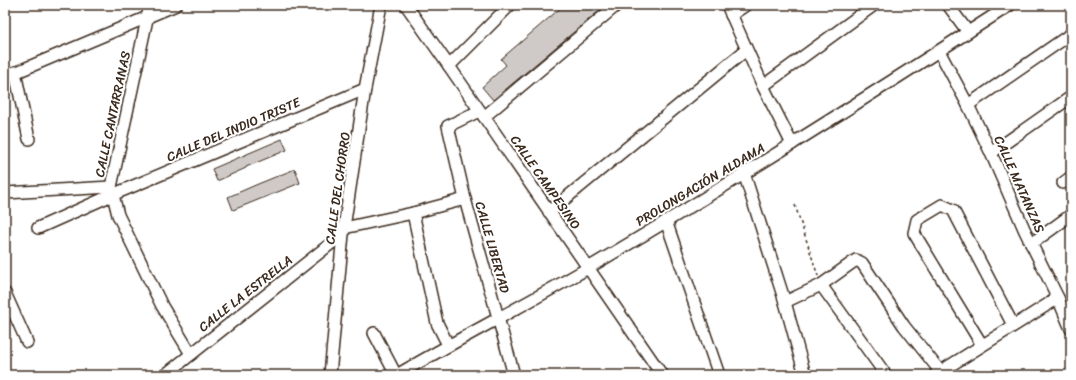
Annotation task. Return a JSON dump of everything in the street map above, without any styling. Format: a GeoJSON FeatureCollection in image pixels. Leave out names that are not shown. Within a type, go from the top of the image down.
{"type":"FeatureCollection","features":[{"type":"Feature","properties":{"kind":"street","name":"CALLE CANTARRANAS"},"geometry":{"type":"LineString","coordinates":[[150,5],[112,191],[118,215],[162,306],[191,354]]}},
{"type":"Feature","properties":{"kind":"street"},"geometry":{"type":"LineString","coordinates":[[29,139],[10,74],[176,5]]}},
{"type":"Feature","properties":{"kind":"street","name":"CALLE CAMPESINO"},"geometry":{"type":"LineString","coordinates":[[406,5],[662,375]]}},
{"type":"Feature","properties":{"kind":"street"},"geometry":{"type":"LineString","coordinates":[[449,66],[510,5]]}},
{"type":"Feature","properties":{"kind":"street"},"geometry":{"type":"LineString","coordinates":[[482,114],[617,5]]}},
{"type":"Feature","properties":{"kind":"street"},"geometry":{"type":"LineString","coordinates":[[746,5],[729,10],[746,50],[792,144]]}},
{"type":"Feature","properties":{"kind":"street"},"geometry":{"type":"LineString","coordinates":[[763,86],[874,5]]}},
{"type":"Feature","properties":{"kind":"street"},"geometry":{"type":"LineString","coordinates":[[948,5],[968,32]]}},
{"type":"Feature","properties":{"kind":"street","name":"PROLONGACIÓN ALDAMA"},"geometry":{"type":"LineString","coordinates":[[397,375],[448,345],[588,268],[666,221],[792,144],[1010,5]]}},
{"type":"Feature","properties":{"kind":"street","name":"CALLE DEL CHORRO"},"geometry":{"type":"LineString","coordinates":[[330,375],[344,231],[365,90],[381,6]]}},
{"type":"Feature","properties":{"kind":"street"},"geometry":{"type":"LineString","coordinates":[[968,105],[1071,34]]}},
{"type":"Feature","properties":{"kind":"street"},"geometry":{"type":"LineString","coordinates":[[550,212],[746,50]]}},
{"type":"Feature","properties":{"kind":"street","name":"CALLE MATANZAS"},"geometry":{"type":"LineString","coordinates":[[939,51],[968,105],[991,153],[1071,329]]}},
{"type":"Feature","properties":{"kind":"street","name":"CALLE DEL INDIO TRISTE"},"geometry":{"type":"LineString","coordinates":[[5,193],[112,191],[365,90]]}},
{"type":"Feature","properties":{"kind":"street"},"geometry":{"type":"LineString","coordinates":[[991,153],[1070,103]]}},
{"type":"Feature","properties":{"kind":"street","name":"CALLE LIBERTAD"},"geometry":{"type":"LineString","coordinates":[[482,114],[448,126],[465,199],[514,375]]}},
{"type":"Feature","properties":{"kind":"street"},"geometry":{"type":"LineString","coordinates":[[744,173],[785,302],[805,375]]}},
{"type":"Feature","properties":{"kind":"street"},"geometry":{"type":"LineString","coordinates":[[38,228],[112,191]]}},
{"type":"Feature","properties":{"kind":"street","name":"CALLE LA ESTRELLA"},"geometry":{"type":"LineString","coordinates":[[165,375],[344,231],[465,199]]}},
{"type":"Feature","properties":{"kind":"street"},"geometry":{"type":"LineString","coordinates":[[982,345],[914,233],[917,220],[942,205],[953,210],[1013,325]]}},
{"type":"Feature","properties":{"kind":"street"},"geometry":{"type":"LineString","coordinates":[[413,213],[437,323],[448,345]]}},
{"type":"Feature","properties":{"kind":"street"},"geometry":{"type":"LineString","coordinates":[[1032,244],[1071,215]]}},
{"type":"Feature","properties":{"kind":"street"},"geometry":{"type":"LineString","coordinates":[[666,221],[719,375]]}},
{"type":"Feature","properties":{"kind":"street"},"geometry":{"type":"LineString","coordinates":[[785,302],[821,285],[856,260],[862,263],[937,373],[1058,298]]}},
{"type":"Feature","properties":{"kind":"street"},"geometry":{"type":"LineString","coordinates":[[821,285],[886,375]]}},
{"type":"Feature","properties":{"kind":"street"},"geometry":{"type":"LineString","coordinates":[[5,293],[27,342]]}},
{"type":"Feature","properties":{"kind":"street"},"geometry":{"type":"LineString","coordinates":[[374,333],[397,375]]}},
{"type":"Feature","properties":{"kind":"path"},"geometry":{"type":"LineString","coordinates":[[795,205],[821,285]]}},
{"type":"Feature","properties":{"kind":"building"},"geometry":{"type":"Polygon","coordinates":[[[564,5],[606,5],[493,100],[482,87],[506,65],[501,59],[564,5]]]}},
{"type":"Feature","properties":{"kind":"building"},"geometry":{"type":"Polygon","coordinates":[[[282,139],[287,150],[217,181],[212,169],[282,139]]]}},
{"type":"Feature","properties":{"kind":"building"},"geometry":{"type":"Polygon","coordinates":[[[295,169],[300,183],[233,210],[228,197],[295,169]]]}}]}
